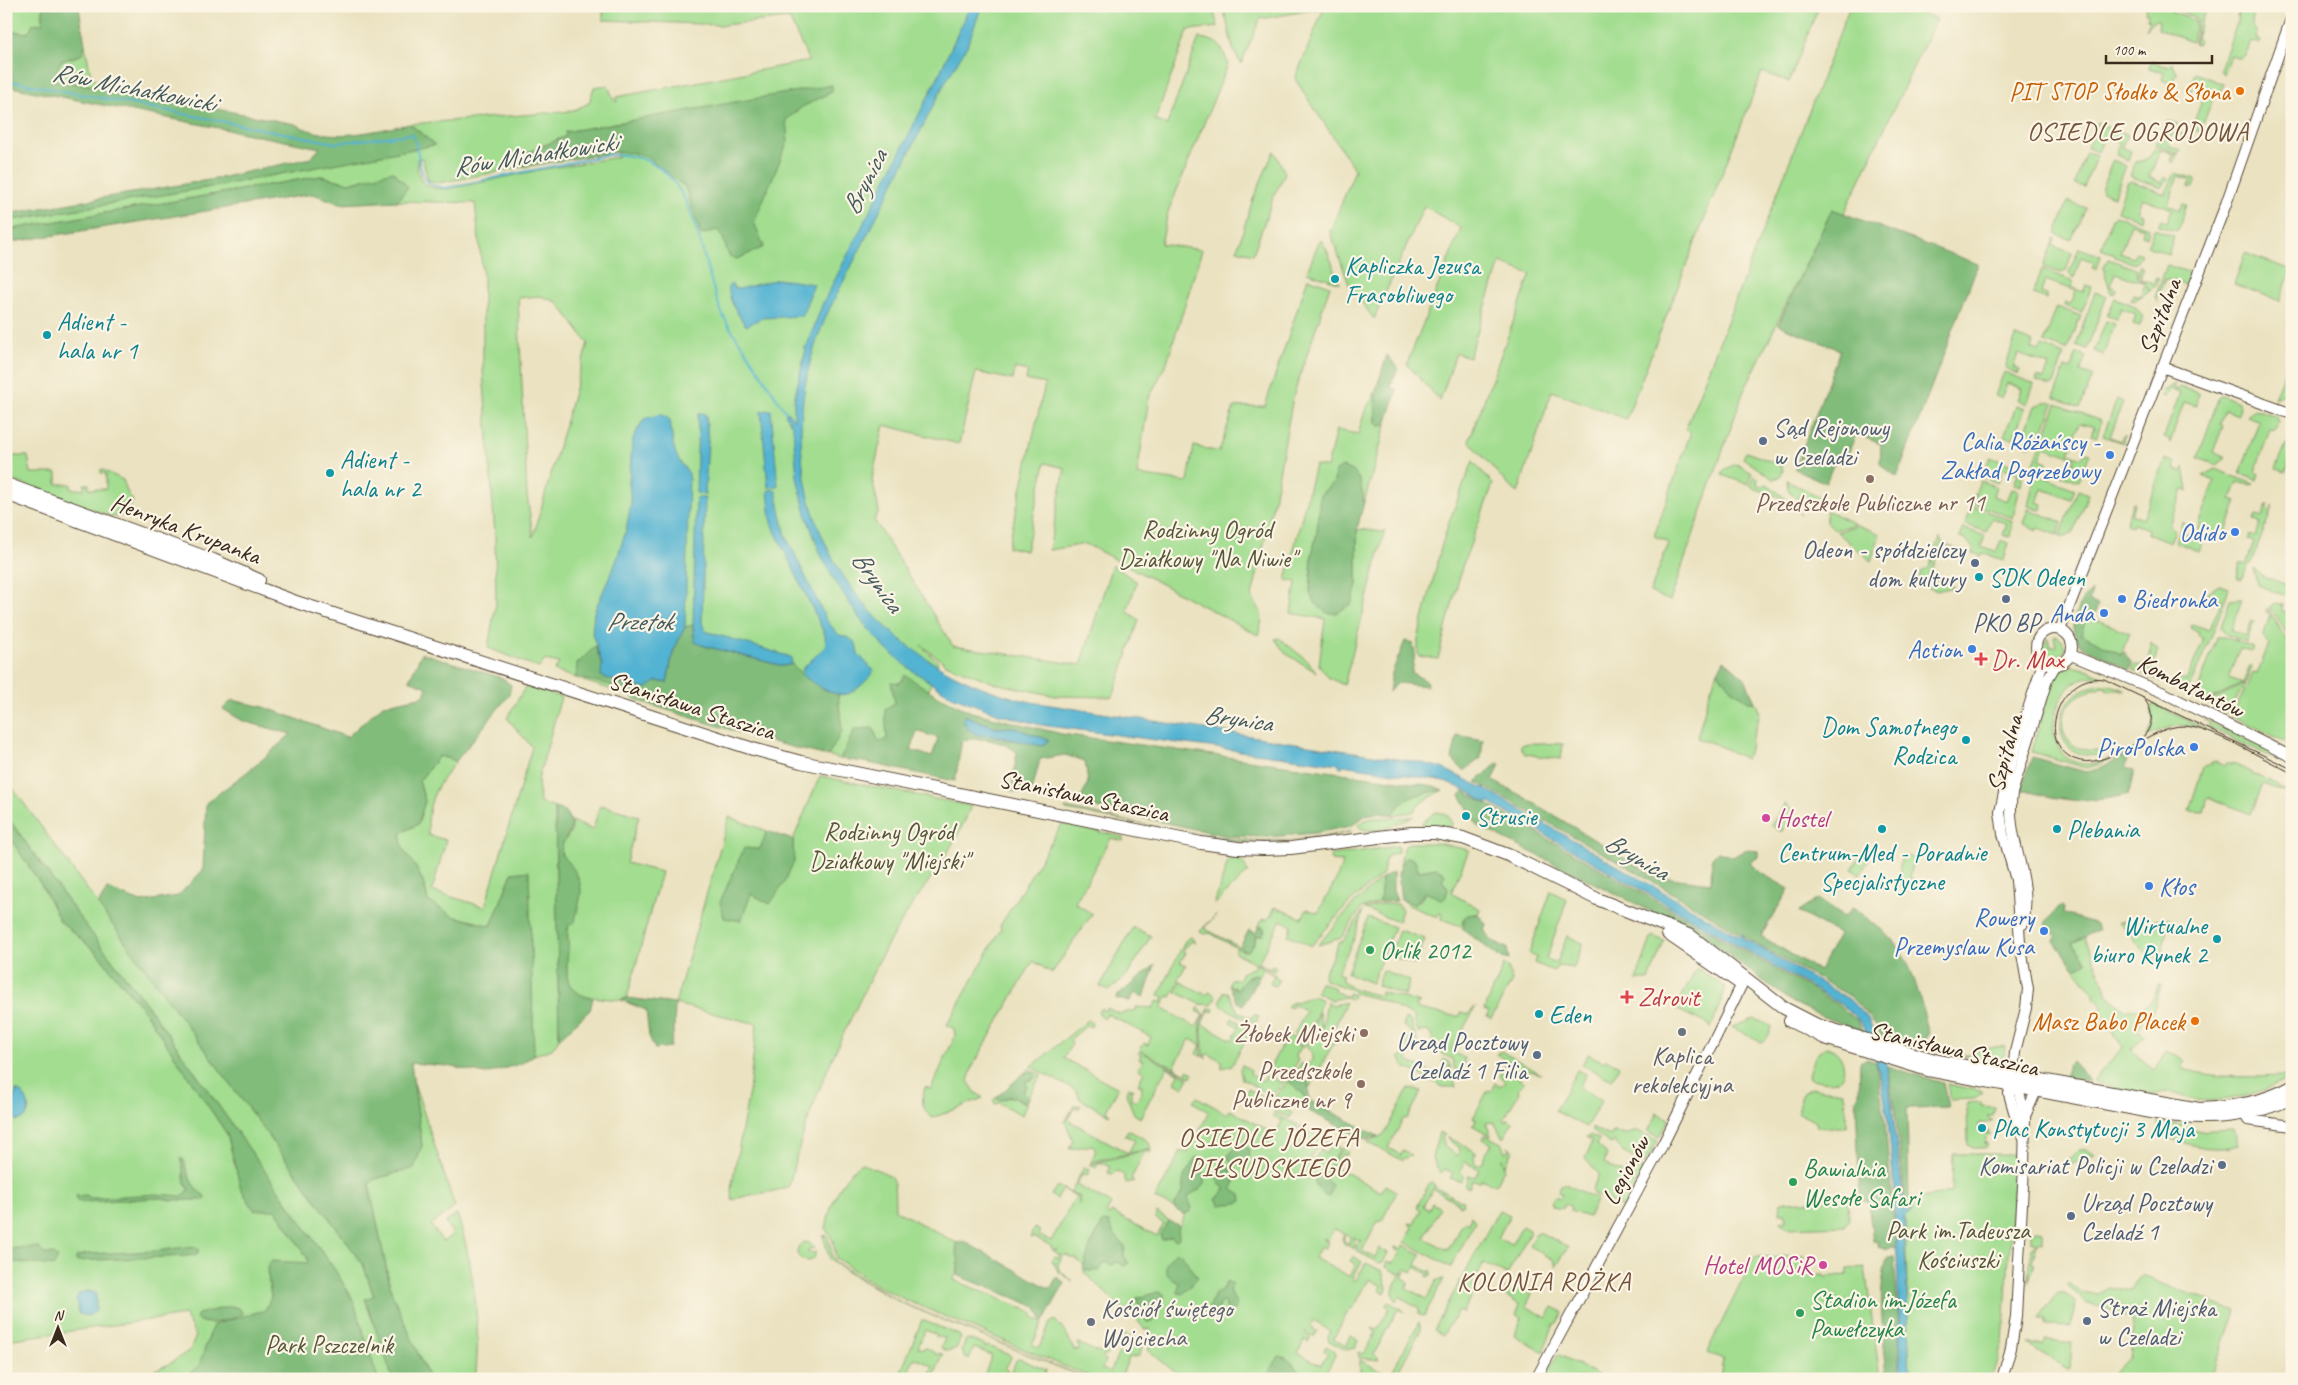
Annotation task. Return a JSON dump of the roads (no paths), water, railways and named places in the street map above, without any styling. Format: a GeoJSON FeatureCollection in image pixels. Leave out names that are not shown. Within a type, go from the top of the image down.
{"type":"FeatureCollection","features":[{"type":"Feature","properties":{"kind":"main road","name":"Henryka Krupanka"},"geometry":{"type":"LineString","coordinates":[[6,484],[213,560],[347,618]]}},
{"type":"Feature","properties":{"kind":"main road","name":"Henryka Krupanka"},"geometry":{"type":"LineString","coordinates":[[6,494],[299,604],[518,674]]}},
{"type":"Feature","properties":{"kind":"main road","name":"Stanisława Staszica"},"geometry":{"type":"LineString","coordinates":[[518,674],[776,756],[1201,843],[1238,848],[1273,849],[1411,833],[1450,835],[1472,840],[1508,855],[1589,895],[1638,915],[1743,981],[1798,1026],[1825,1038],[1862,1045],[1896,1055],[1928,1070],[2012,1080],[2199,1109],[2232,1107],[2257,1102],[2292,1087]]}},
{"type":"Feature","properties":{"kind":"main road","name":"Stanisława Staszica"},"geometry":{"type":"LineString","coordinates":[[2012,1080],[2036,1091],[2198,1119],[2245,1115],[2292,1098]]}},
{"type":"Feature","properties":{"kind":"street","name":"Szpitalna"},"geometry":{"type":"LineString","coordinates":[[2060,630],[2230,192],[2292,16]]}},
{"type":"Feature","properties":{"kind":"street"},"geometry":{"type":"LineString","coordinates":[[2162,367],[2292,414]]}},
{"type":"Feature","properties":{"kind":"street"},"geometry":{"type":"LineString","coordinates":[[2046,630],[2060,630],[2071,640],[2071,655],[2066,661],[2055,666],[2043,662],[2036,654],[2037,640],[2046,630]]}},
{"type":"Feature","properties":{"kind":"street","name":"Kombatantów"},"geometry":{"type":"LineString","coordinates":[[2071,655],[2164,693],[2292,757]]}},
{"type":"Feature","properties":{"kind":"street","name":"Szpitalna"},"geometry":{"type":"LineString","coordinates":[[2021,882],[2003,834],[2001,802],[2009,769],[2043,662]]}},
{"type":"Feature","properties":{"kind":"street","name":"Szpitalna"},"geometry":{"type":"LineString","coordinates":[[2021,882],[2012,832],[2012,793],[2045,687],[2055,666]]}},
{"type":"Feature","properties":{"kind":"street"},"geometry":{"type":"LineString","coordinates":[[2021,882],[2026,909],[2020,942],[2028,998],[2015,1052],[2009,1094],[2019,1129],[2024,1138]]}},
{"type":"Feature","properties":{"kind":"street","name":"Legionów"},"geometry":{"type":"LineString","coordinates":[[1536,1379],[1661,1149],[1743,981]]}},
{"type":"Feature","properties":{"kind":"street"},"geometry":{"type":"LineString","coordinates":[[2002,1379],[2013,1340],[2025,1117],[2019,1092],[2012,1080]]}},
{"type":"Feature","properties":{"kind":"street"},"geometry":{"type":"LineString","coordinates":[[2025,1117],[2036,1091]]}},
{"type":"Feature","properties":{"kind":"street"},"geometry":{"type":"LineString","coordinates":[[2245,1115],[2248,1120],[2292,1126]]}},
{"type":"Feature","properties":{"kind":"water"},"geometry":{"type":"Polygon","coordinates":[[[970,6],[982,6],[967,46],[945,83],[830,308],[808,373],[801,437],[809,498],[831,555],[865,605],[911,648],[966,680],[1031,702],[1418,762],[1442,768],[1483,788],[1485,787],[1485,789],[1741,937],[1742,934],[1744,935],[1743,938],[1849,999],[1868,1019],[1882,1047],[1887,1067],[1905,1211],[1912,1207],[1912,1210],[1904,1218],[1910,1379],[1901,1379],[1897,1256],[1896,1248],[1893,1248],[1896,1247],[1894,1194],[1889,1130],[1884,1098],[1878,1067],[1870,1041],[1859,1021],[1846,1008],[1488,802],[1487,804],[1471,793],[1445,781],[1343,765],[1339,767],[1339,764],[1041,725],[999,714],[952,696],[910,669],[886,649],[860,619],[834,580],[822,557],[807,518],[797,477],[793,427],[785,414],[788,412],[794,420],[794,400],[806,349],[804,348],[807,346],[822,305],[936,81],[970,6]]]}},
{"type":"Feature","properties":{"kind":"water"},"geometry":{"type":"Polygon","coordinates":[[[778,279],[814,284],[802,316],[762,318],[746,326],[731,301],[729,285],[732,284],[734,288],[739,289],[778,279]]]}},
{"type":"Feature","properties":{"kind":"water"},"geometry":{"type":"Polygon","coordinates":[[[771,410],[778,486],[768,487],[761,411],[771,410]]]}},
{"type":"Feature","properties":{"kind":"water"},"geometry":{"type":"Polygon","coordinates":[[[703,413],[706,415],[708,441],[705,494],[696,493],[698,414],[703,413]]]}},
{"type":"Feature","properties":{"kind":"water","name":"Przetok"},"geometry":{"type":"Polygon","coordinates":[[[661,414],[670,420],[676,455],[689,473],[685,627],[673,652],[667,683],[657,681],[647,688],[632,687],[601,676],[602,664],[592,633],[594,612],[616,562],[626,530],[631,503],[629,483],[634,436],[644,419],[661,414]]]}},
{"type":"Feature","properties":{"kind":"water"},"geometry":{"type":"Polygon","coordinates":[[[771,489],[776,491],[786,536],[827,621],[839,635],[848,637],[856,643],[858,654],[873,670],[872,675],[853,692],[844,695],[831,692],[802,675],[803,668],[826,646],[825,635],[775,531],[771,519],[768,491],[771,489]]]}},
{"type":"Feature","properties":{"kind":"water"},"geometry":{"type":"Polygon","coordinates":[[[696,498],[705,498],[702,621],[705,631],[791,657],[792,664],[783,666],[695,642],[693,625],[696,498]]]}},
{"type":"Feature","properties":{"kind":"water"},"geometry":{"type":"Polygon","coordinates":[[[964,715],[997,728],[1012,727],[1049,740],[1042,746],[996,736],[977,735],[968,729],[963,720],[964,715]]]}},
{"type":"Feature","properties":{"kind":"water"},"geometry":{"type":"Polygon","coordinates":[[[16,1090],[23,1094],[28,1106],[25,1118],[17,1121],[9,1105],[15,1098],[16,1090]]]}},
{"type":"Feature","properties":{"kind":"water"},"geometry":{"type":"Polygon","coordinates":[[[88,1291],[96,1293],[96,1310],[89,1316],[79,1314],[76,1299],[79,1293],[88,1291]]]}},
{"type":"Feature","properties":{"kind":"waterway","name":"Rów Michałkowicki"},"geometry":{"type":"LineString","coordinates":[[6,80],[335,143],[412,134],[423,175],[434,186],[445,188],[608,155],[638,157],[661,169],[677,187],[690,210],[714,291],[725,320],[788,415]]}},
{"type":"Feature","properties":{"kind":"tram line"},"geometry":{"type":"LineString","coordinates":[[2292,769],[2104,679],[2089,680],[2076,686],[2065,696],[2058,710],[2055,724],[2056,738],[2062,750],[2074,759],[2087,762],[2100,760],[2157,733],[2184,726],[2223,738],[2292,773]]}},
{"type":"Feature","properties":{"kind":"tram line"},"geometry":{"type":"LineString","coordinates":[[2141,739],[2151,724],[2150,708],[2143,698]]}},
{"type":"Feature","properties":{"kind":"place","name":"PIT STOP Słodko & Słona"},"geometry":{"type":"Point","coordinates":[2240,91]}},
{"type":"Feature","properties":{"kind":"place","name":"Kapliczka Jezusa Frasobliwego"},"geometry":{"type":"Point","coordinates":[1335,279]}},
{"type":"Feature","properties":{"kind":"place","name":"Adient - hala nr 1"},"geometry":{"type":"Point","coordinates":[47,335]}},
{"type":"Feature","properties":{"kind":"place","name":"Sąd Rejonowy w Czeladzi"},"geometry":{"type":"Point","coordinates":[1763,441]}},
{"type":"Feature","properties":{"kind":"place","name":"Calia Różańscy - Zakład Pogrzebowy"},"geometry":{"type":"Point","coordinates":[2110,455]}},
{"type":"Feature","properties":{"kind":"place","name":"Adient - hala nr 2"},"geometry":{"type":"Point","coordinates":[330,473]}},
{"type":"Feature","properties":{"kind":"place","name":"Przedszkole Publiczne nr 11"},"geometry":{"type":"Point","coordinates":[1870,479]}},
{"type":"Feature","properties":{"kind":"place","name":"Odido"},"geometry":{"type":"Point","coordinates":[2235,532]}},
{"type":"Feature","properties":{"kind":"place","name":"Odeon - spółdzielczy dom kultury"},"geometry":{"type":"Point","coordinates":[1975,563]}},
{"type":"Feature","properties":{"kind":"place","name":"SDK Odeon"},"geometry":{"type":"Point","coordinates":[1979,577]}},
{"type":"Feature","properties":{"kind":"place","name":"PKO BP"},"geometry":{"type":"Point","coordinates":[2006,599]}},
{"type":"Feature","properties":{"kind":"place","name":"Biedronka"},"geometry":{"type":"Point","coordinates":[2122,599]}},
{"type":"Feature","properties":{"kind":"place","name":"Anda"},"geometry":{"type":"Point","coordinates":[2104,613]}},
{"type":"Feature","properties":{"kind":"place","name":"Action"},"geometry":{"type":"Point","coordinates":[1972,649]}},
{"type":"Feature","properties":{"kind":"place","name":"Dr. Max"},"geometry":{"type":"Point","coordinates":[1981,659]}},
{"type":"Feature","properties":{"kind":"place","name":"Dom Samotnego Rodzica"},"geometry":{"type":"Point","coordinates":[1966,740]}},
{"type":"Feature","properties":{"kind":"place","name":"PiroPolska"},"geometry":{"type":"Point","coordinates":[2194,747]}},
{"type":"Feature","properties":{"kind":"place","name":"Strusie"},"geometry":{"type":"Point","coordinates":[1466,816]}},
{"type":"Feature","properties":{"kind":"place","name":"Hostel"},"geometry":{"type":"Point","coordinates":[1766,818]}},
{"type":"Feature","properties":{"kind":"place","name":"Centrum-Med - Poradnie Specjalistyczne"},"geometry":{"type":"Point","coordinates":[1882,829]}},
{"type":"Feature","properties":{"kind":"place","name":"Plebania"},"geometry":{"type":"Point","coordinates":[2057,829]}},
{"type":"Feature","properties":{"kind":"place","name":"Kłos"},"geometry":{"type":"Point","coordinates":[2149,886]}},
{"type":"Feature","properties":{"kind":"place","name":"Rowery Przemyslaw Kusa"},"geometry":{"type":"Point","coordinates":[2044,931]}},
{"type":"Feature","properties":{"kind":"place","name":"Wirtualne biuro Rynek 2"},"geometry":{"type":"Point","coordinates":[2217,939]}},
{"type":"Feature","properties":{"kind":"place","name":"Orlik 2012"},"geometry":{"type":"Point","coordinates":[1370,950]}},
{"type":"Feature","properties":{"kind":"place","name":"Zdrovit"},"geometry":{"type":"Point","coordinates":[1627,997]}},
{"type":"Feature","properties":{"kind":"place","name":"Eden"},"geometry":{"type":"Point","coordinates":[1539,1014]}},
{"type":"Feature","properties":{"kind":"place","name":"Masz Babo Placek"},"geometry":{"type":"Point","coordinates":[2195,1021]}},
{"type":"Feature","properties":{"kind":"place","name":"Kaplica rekolekcyjna"},"geometry":{"type":"Point","coordinates":[1682,1032]}},
{"type":"Feature","properties":{"kind":"place","name":"Żłobek Miejski"},"geometry":{"type":"Point","coordinates":[1364,1033]}},
{"type":"Feature","properties":{"kind":"place","name":"Urząd Pocztowy Czeladź 1 Filia"},"geometry":{"type":"Point","coordinates":[1537,1055]}},
{"type":"Feature","properties":{"kind":"place","name":"Przedszkole Publiczne nr 9"},"geometry":{"type":"Point","coordinates":[1361,1084]}},
{"type":"Feature","properties":{"kind":"place","name":"Plac Konstytucji 3 Maja"},"geometry":{"type":"Point","coordinates":[1982,1128]}},
{"type":"Feature","properties":{"kind":"place","name":"Komisariat Policji w Czeladzi"},"geometry":{"type":"Point","coordinates":[2222,1165]}},
{"type":"Feature","properties":{"kind":"place","name":"Bawialnia Wesołe Safari"},"geometry":{"type":"Point","coordinates":[1793,1182]}},
{"type":"Feature","properties":{"kind":"place","name":"Urząd Pocztowy Czeladź 1"},"geometry":{"type":"Point","coordinates":[2071,1216]}},
{"type":"Feature","properties":{"kind":"place","name":"Hotel MOSiR"},"geometry":{"type":"Point","coordinates":[1823,1265]}},
{"type":"Feature","properties":{"kind":"place","name":"Stadion im.Józefa Pawełczyka"},"geometry":{"type":"Point","coordinates":[1800,1313]}},
{"type":"Feature","properties":{"kind":"place","name":"Straż Miejska w Czeladzi"},"geometry":{"type":"Point","coordinates":[2087,1321]}},
{"type":"Feature","properties":{"kind":"place","name":"Kościół świętego Wojciecha"},"geometry":{"type":"Point","coordinates":[1091,1322]}},
{"type":"Feature","properties":{"kind":"district","name":"OSIEDLE OGRODOWA"},"geometry":{"type":"Point","coordinates":[2138,131]}},
{"type":"Feature","properties":{"kind":"district","name":"OSIEDLE JÓZEFA PIŁSUDSKIEGO"},"geometry":{"type":"Point","coordinates":[1269,1152]}},
{"type":"Feature","properties":{"kind":"district","name":"KOLONIA ROŻKA"},"geometry":{"type":"Point","coordinates":[1544,1281]}},
{"type":"Feature","properties":{"kind":"water label","name":"Brynica"},"geometry":{"type":"Point","coordinates":[864,182]}},
{"type":"Feature","properties":{"kind":"water label","name":"Brynica"},"geometry":{"type":"Point","coordinates":[878,581]}},
{"type":"Feature","properties":{"kind":"water label","name":"Brynica"},"geometry":{"type":"Point","coordinates":[1238,718]}},
{"type":"Feature","properties":{"kind":"water label","name":"Brynica"},"geometry":{"type":"Point","coordinates":[1637,856]}},
{"type":"Feature","properties":{"kind":"park label","name":"Rodzinny Ogród Działkowy \"Na Niwie\""},"geometry":{"type":"Point","coordinates":[1207,544]}},
{"type":"Feature","properties":{"kind":"park label","name":"Rodzinny Ogród Działkowy \"Miejski\""},"geometry":{"type":"Point","coordinates":[889,846]}},
{"type":"Feature","properties":{"kind":"park label","name":"Park im.Tadeusza Kościuszki"},"geometry":{"type":"Point","coordinates":[1958,1244]}},
{"type":"Feature","properties":{"kind":"park label","name":"Park Pszczelnik"},"geometry":{"type":"Point","coordinates":[329,1344]}}]}
